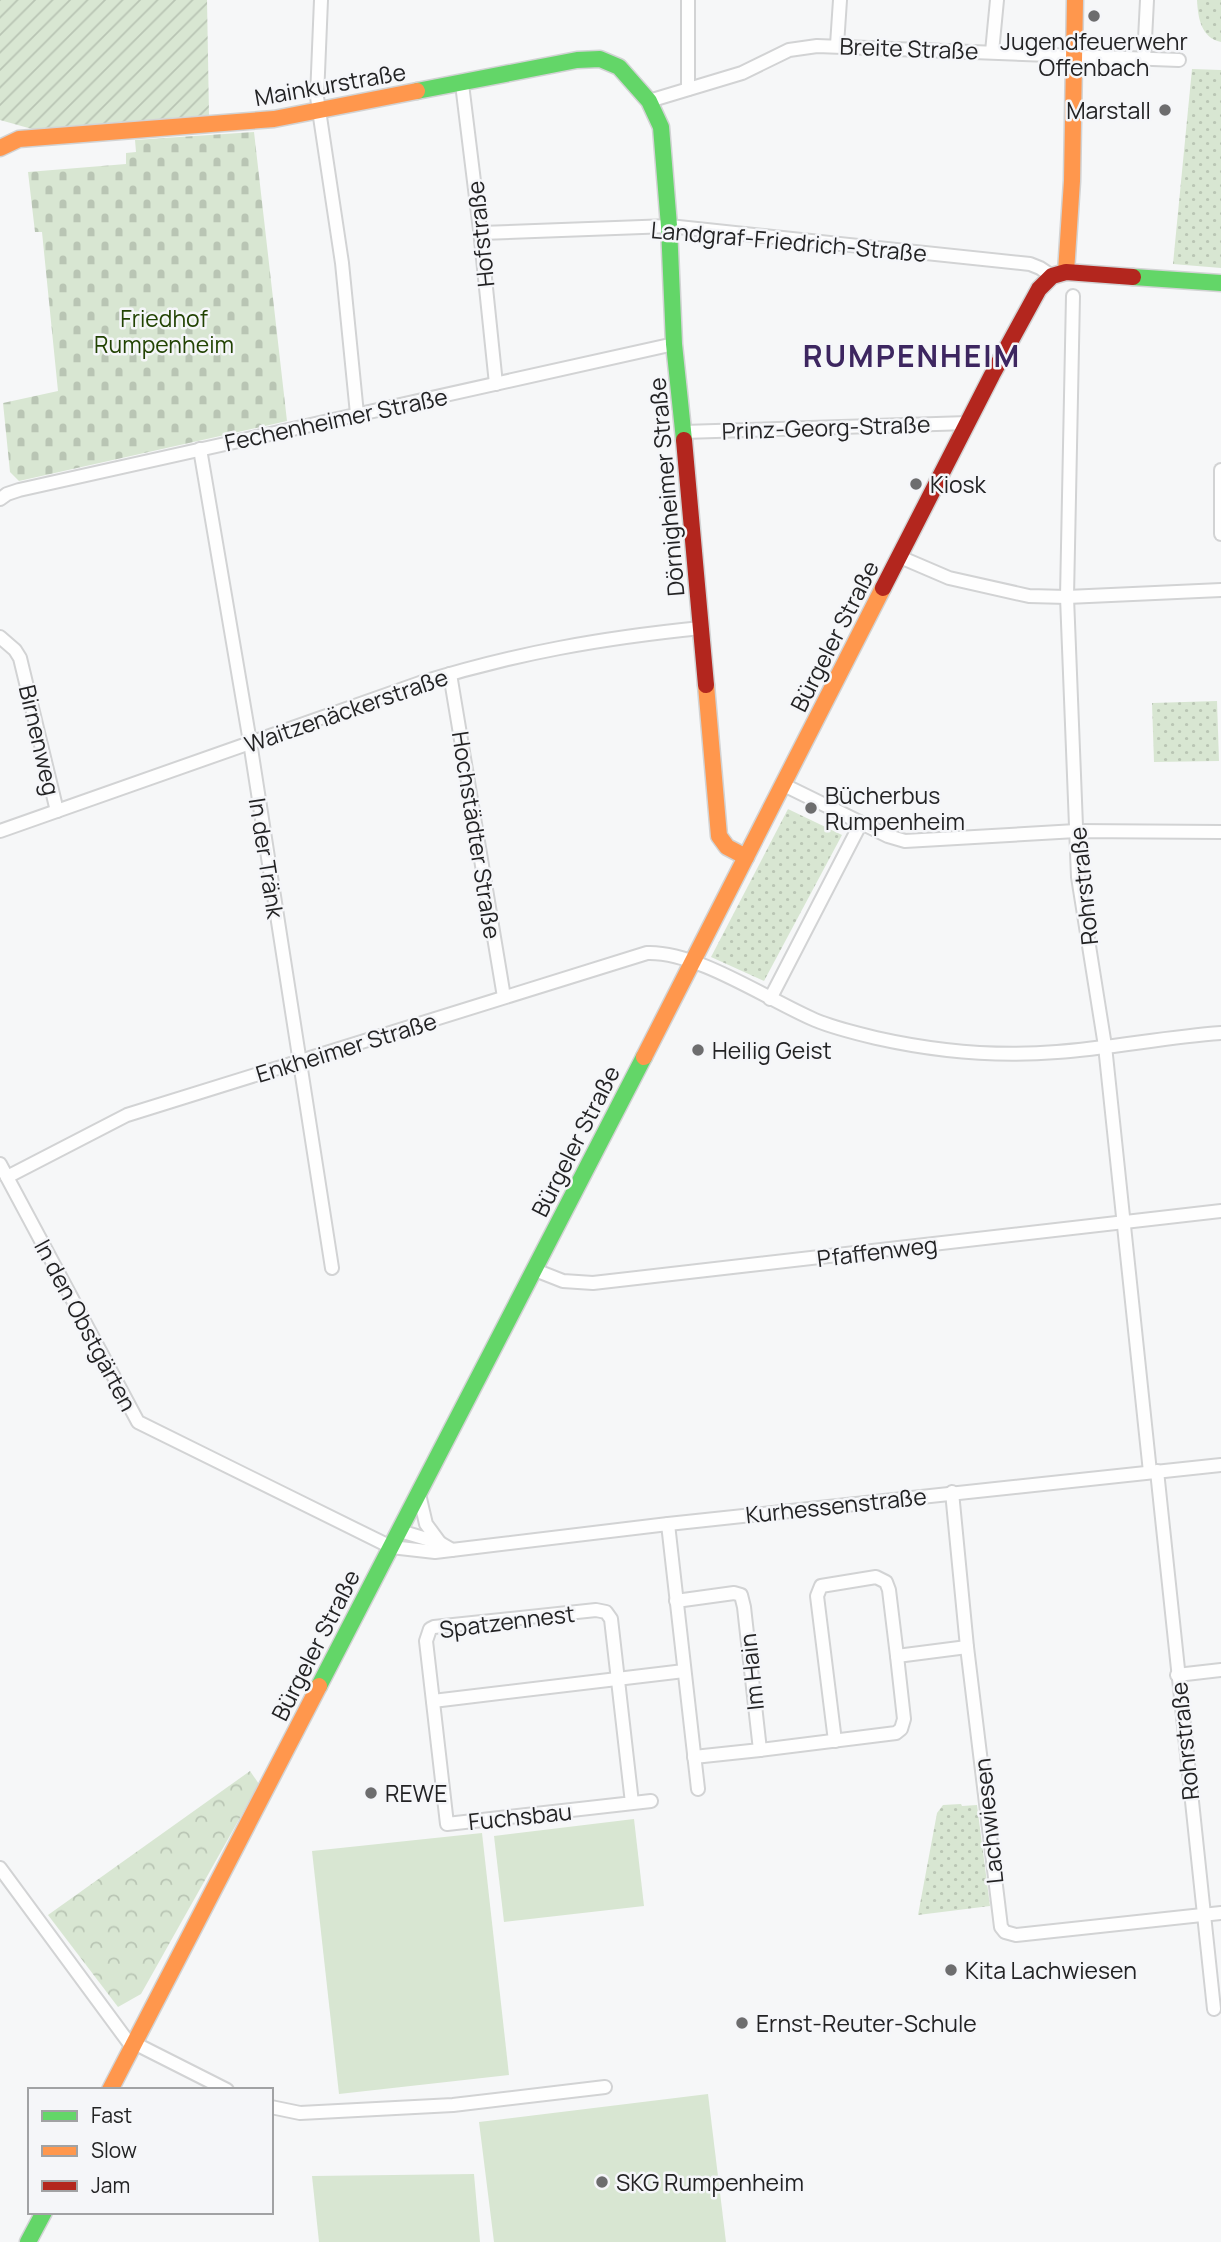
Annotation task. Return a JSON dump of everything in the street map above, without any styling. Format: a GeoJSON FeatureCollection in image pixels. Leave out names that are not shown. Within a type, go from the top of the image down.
{"type":"FeatureCollection","features":[{"type":"Feature","properties":{"kind":"street"},"geometry":{"type":"LineString","coordinates":[[321,0],[316,89],[342,263],[357,414]]}},
{"type":"Feature","properties":{"kind":"street"},"geometry":{"type":"LineString","coordinates":[[688,0],[688,89]]}},
{"type":"Feature","properties":{"kind":"street"},"geometry":{"type":"LineString","coordinates":[[837,45],[839,0]]}},
{"type":"Feature","properties":{"kind":"street"},"geometry":{"type":"LineString","coordinates":[[992,52],[997,0]]}},
{"type":"Feature","properties":{"kind":"street"},"geometry":{"type":"LineString","coordinates":[[1075,0],[1072,181],[1059,274],[1221,283]]}},
{"type":"Feature","properties":{"kind":"street"},"geometry":{"type":"LineString","coordinates":[[1144,59],[1147,0]]}},
{"type":"Feature","properties":{"kind":"street","name":"Breite Straße"},"geometry":{"type":"LineString","coordinates":[[649,101],[742,73],[800,47],[837,45],[1179,60]]}},
{"type":"Feature","properties":{"kind":"street","name":"Mainkurstraße"},"geometry":{"type":"LineString","coordinates":[[0,148],[19,139],[274,119],[577,61],[600,59],[619,67],[649,101]]}},
{"type":"Feature","properties":{"kind":"street","name":"Hofstraße"},"geometry":{"type":"LineString","coordinates":[[462,84],[496,384]]}},
{"type":"Feature","properties":{"kind":"street","name":"Dörnigheimer Straße"},"geometry":{"type":"LineString","coordinates":[[649,101],[663,137],[674,344],[719,836],[727,847],[746,857]]}},
{"type":"Feature","properties":{"kind":"street","name":"Landgraf-Friedrich-Straße"},"geometry":{"type":"LineString","coordinates":[[481,233],[668,226],[1030,264],[1059,274]]}},
{"type":"Feature","properties":{"kind":"street","name":"Bürgeler Straße"},"geometry":{"type":"LineString","coordinates":[[111,2088],[535,1270],[968,423],[1039,289],[1059,274]]}},
{"type":"Feature","properties":{"kind":"street","name":"Rohrstraße"},"geometry":{"type":"LineString","coordinates":[[1073,296],[1067,597],[1080,889],[1105,1046],[1214,2009]]}},
{"type":"Feature","properties":{"kind":"street","name":"Fechenheimer Straße"},"geometry":{"type":"LineString","coordinates":[[0,499],[12,492],[674,344]]}},
{"type":"Feature","properties":{"kind":"street","name":"Prinz-Georg-Straße"},"geometry":{"type":"LineString","coordinates":[[684,432],[968,423]]}},
{"type":"Feature","properties":{"kind":"street","name":"In der Tränk"},"geometry":{"type":"LineString","coordinates":[[200,449],[250,742],[332,1269]]}},
{"type":"Feature","properties":{"kind":"street"},"geometry":{"type":"LineString","coordinates":[[1221,470],[1221,534]]}},
{"type":"Feature","properties":{"kind":"street"},"geometry":{"type":"LineString","coordinates":[[900,557],[965,583],[1028,596],[1067,597],[1221,590]]}},
{"type":"Feature","properties":{"kind":"street","name":"Waitzenäckerstraße"},"geometry":{"type":"LineString","coordinates":[[0,831],[450,674],[523,654],[585,642],[701,628]]}},
{"type":"Feature","properties":{"kind":"street","name":"Birnenweg"},"geometry":{"type":"LineString","coordinates":[[0,637],[20,658],[57,811]]}},
{"type":"Feature","properties":{"kind":"street","name":"Hochstädter Straße"},"geometry":{"type":"LineString","coordinates":[[450,674],[504,997]]}},
{"type":"Feature","properties":{"kind":"street"},"geometry":{"type":"LineString","coordinates":[[784,785],[888,836],[905,841],[1076,831],[1221,832]]}},
{"type":"Feature","properties":{"kind":"street"},"geometry":{"type":"LineString","coordinates":[[770,999],[861,823]]}},
{"type":"Feature","properties":{"kind":"street","name":"Enkheimer Straße"},"geometry":{"type":"LineString","coordinates":[[8,1177],[127,1115],[638,954],[656,952],[694,961],[828,1025],[919,1046],[1027,1054],[1221,1033]]}},
{"type":"Feature","properties":{"kind":"street","name":"In den Obstgärten"},"geometry":{"type":"LineString","coordinates":[[0,1164],[138,1422],[391,1547]]}},
{"type":"Feature","properties":{"kind":"street","name":"Pfaffenweg"},"geometry":{"type":"LineString","coordinates":[[535,1270],[563,1281],[593,1283],[1221,1211]]}},
{"type":"Feature","properties":{"kind":"street","name":"Kurhessenstraße"},"geometry":{"type":"LineString","coordinates":[[391,1547],[435,1552],[952,1492],[1221,1465]]}},
{"type":"Feature","properties":{"kind":"street","name":"Lachwiesen"},"geometry":{"type":"LineString","coordinates":[[952,1492],[967,1647],[1001,1927],[1005,1932],[1016,1935],[1221,1913]]}},
{"type":"Feature","properties":{"kind":"street"},"geometry":{"type":"LineString","coordinates":[[418,1494],[426,1524],[440,1543]]}},
{"type":"Feature","properties":{"kind":"street"},"geometry":{"type":"LineString","coordinates":[[668,1524],[698,1789]]}},
{"type":"Feature","properties":{"kind":"street"},"geometry":{"type":"LineString","coordinates":[[400,1531],[440,1543],[452,1550]]}},
{"type":"Feature","properties":{"kind":"street"},"geometry":{"type":"LineString","coordinates":[[694,1757],[890,1735],[901,1729],[904,1719],[889,1590],[886,1582],[876,1577],[821,1586],[817,1596],[835,1741]]}},
{"type":"Feature","properties":{"kind":"street","name":"Im Hain"},"geometry":{"type":"LineString","coordinates":[[676,1601],[741,1595],[760,1750]]}},
{"type":"Feature","properties":{"kind":"street","name":"Spatzennest"},"geometry":{"type":"LineString","coordinates":[[433,1701],[426,1635],[434,1627],[602,1610],[611,1619],[617,1679]]}},
{"type":"Feature","properties":{"kind":"street"},"geometry":{"type":"LineString","coordinates":[[897,1656],[967,1647]]}},
{"type":"Feature","properties":{"kind":"street"},"geometry":{"type":"LineString","coordinates":[[1177,1675],[1221,1670]]}},
{"type":"Feature","properties":{"kind":"street"},"geometry":{"type":"LineString","coordinates":[[433,1701],[684,1671]]}},
{"type":"Feature","properties":{"kind":"street"},"geometry":{"type":"LineString","coordinates":[[617,1679],[632,1803]]}},
{"type":"Feature","properties":{"kind":"street","name":"Fuchsbau"},"geometry":{"type":"LineString","coordinates":[[433,1701],[447,1824],[651,1801]]}},
{"type":"Feature","properties":{"kind":"street"},"geometry":{"type":"LineString","coordinates":[[0,1868],[133,2045],[223,2088]]}},
{"type":"Feature","properties":{"kind":"street"},"geometry":{"type":"LineString","coordinates":[[273,2107],[300,2113],[453,2105],[605,2087]]}},
{"type":"Feature","properties":{"kind":"street"},"geometry":{"type":"LineString","coordinates":[[28,2242],[43,2214]]}},
{"type":"Feature","properties":{"kind":"green space"},"geometry":{"type":"Polygon","coordinates":[[[0,0],[207,0],[209,115],[32,129],[0,120],[0,0]]]}},
{"type":"Feature","properties":{"kind":"green space"},"geometry":{"type":"Polygon","coordinates":[[[1197,0],[1221,0],[1221,42],[1205,32],[1197,0]]]}},
{"type":"Feature","properties":{"kind":"green space"},"geometry":{"type":"Polygon","coordinates":[[[1192,69],[1221,70],[1221,268],[1173,264],[1192,69]]]}},
{"type":"Feature","properties":{"kind":"green space","name":"Friedhof Rumpenheim"},"geometry":{"type":"Polygon","coordinates":[[[254,132],[287,421],[19,481],[10,472],[3,403],[58,391],[42,232],[35,232],[28,172],[126,164],[126,153],[136,152],[135,140],[254,132]]]}},
{"type":"Feature","properties":{"kind":"green space"},"geometry":{"type":"Polygon","coordinates":[[[1217,701],[1219,761],[1154,762],[1152,703],[1217,701]]]}},
{"type":"Feature","properties":{"kind":"green space"},"geometry":{"type":"Polygon","coordinates":[[[788,809],[842,835],[764,981],[711,957],[788,809]]]}},
{"type":"Feature","properties":{"kind":"green space"},"geometry":{"type":"Polygon","coordinates":[[[250,1771],[259,1784],[141,1994],[118,2007],[48,1915],[250,1771]]]}},
{"type":"Feature","properties":{"kind":"green space"},"geometry":{"type":"Polygon","coordinates":[[[943,1805],[977,1805],[990,1906],[918,1915],[937,1813],[943,1805]]]}},
{"type":"Feature","properties":{"kind":"green space"},"geometry":{"type":"Polygon","coordinates":[[[634,1819],[644,1906],[504,1922],[494,1836],[634,1819]]]}},
{"type":"Feature","properties":{"kind":"green space"},"geometry":{"type":"Polygon","coordinates":[[[482,1833],[509,2075],[339,2094],[312,1851],[482,1833]]]}},
{"type":"Feature","properties":{"kind":"green space","name":"SKG Rumpenheim"},"geometry":{"type":"Polygon","coordinates":[[[708,2094],[726,2242],[494,2242],[479,2122],[708,2094]]]}},
{"type":"Feature","properties":{"kind":"green space"},"geometry":{"type":"Polygon","coordinates":[[[474,2174],[480,2242],[319,2242],[312,2176],[474,2174]]]}},
{"type":"Feature","properties":{"kind":"traffic: fast"},"geometry":{"type":"LineString","coordinates":[[417,91],[577,60],[600,59],[619,67],[649,101],[661,127],[674,344],[684,440]]}},
{"type":"Feature","properties":{"kind":"traffic: fast"},"geometry":{"type":"LineString","coordinates":[[1133,277],[1221,283]]}},
{"type":"Feature","properties":{"kind":"traffic: fast"},"geometry":{"type":"LineString","coordinates":[[319,1686],[644,1057]]}},
{"type":"Feature","properties":{"kind":"traffic: fast"},"geometry":{"type":"LineString","coordinates":[[28,2242],[43,2214]]}},
{"type":"Feature","properties":{"kind":"traffic: slow"},"geometry":{"type":"LineString","coordinates":[[1066,272],[1072,181],[1075,0]]}},
{"type":"Feature","properties":{"kind":"traffic: slow"},"geometry":{"type":"LineString","coordinates":[[0,148],[19,139],[274,119],[417,91]]}},
{"type":"Feature","properties":{"kind":"traffic: slow"},"geometry":{"type":"LineString","coordinates":[[644,1057],[883,588]]}},
{"type":"Feature","properties":{"kind":"traffic: slow"},"geometry":{"type":"LineString","coordinates":[[706,685],[719,836],[727,847],[746,857]]}},
{"type":"Feature","properties":{"kind":"traffic: slow"},"geometry":{"type":"LineString","coordinates":[[111,2088],[319,1686]]}},
{"type":"Feature","properties":{"kind":"traffic: jam"},"geometry":{"type":"LineString","coordinates":[[883,588],[1039,289],[1052,276],[1066,272],[1133,277]]}},
{"type":"Feature","properties":{"kind":"traffic: jam"},"geometry":{"type":"LineString","coordinates":[[684,440],[706,685]]}},
{"type":"Feature","properties":{"kind":"place","name":"Jugendfeuerwehr Offenbach"},"geometry":{"type":"Point","coordinates":[1094,16]}},
{"type":"Feature","properties":{"kind":"place","name":"Marstall"},"geometry":{"type":"Point","coordinates":[1165,110]}},
{"type":"Feature","properties":{"kind":"place","name":"Kiosk"},"geometry":{"type":"Point","coordinates":[916,484]}},
{"type":"Feature","properties":{"kind":"place","name":"Bücherbus Rumpenheim"},"geometry":{"type":"Point","coordinates":[811,808]}},
{"type":"Feature","properties":{"kind":"place","name":"Heilig Geist"},"geometry":{"type":"Point","coordinates":[698,1050]}},
{"type":"Feature","properties":{"kind":"place","name":"REWE"},"geometry":{"type":"Point","coordinates":[371,1793]}},
{"type":"Feature","properties":{"kind":"place","name":"Kita Lachwiesen"},"geometry":{"type":"Point","coordinates":[951,1970]}},
{"type":"Feature","properties":{"kind":"place","name":"Ernst-Reuter-Schule"},"geometry":{"type":"Point","coordinates":[742,2023]}},
{"type":"Feature","properties":{"kind":"place","name":"SKG Rumpenheim"},"geometry":{"type":"Point","coordinates":[602,2182]}},
{"type":"Feature","properties":{"kind":"district","name":"RUMPENHEIM"},"geometry":{"type":"Point","coordinates":[912,355]}}]}
